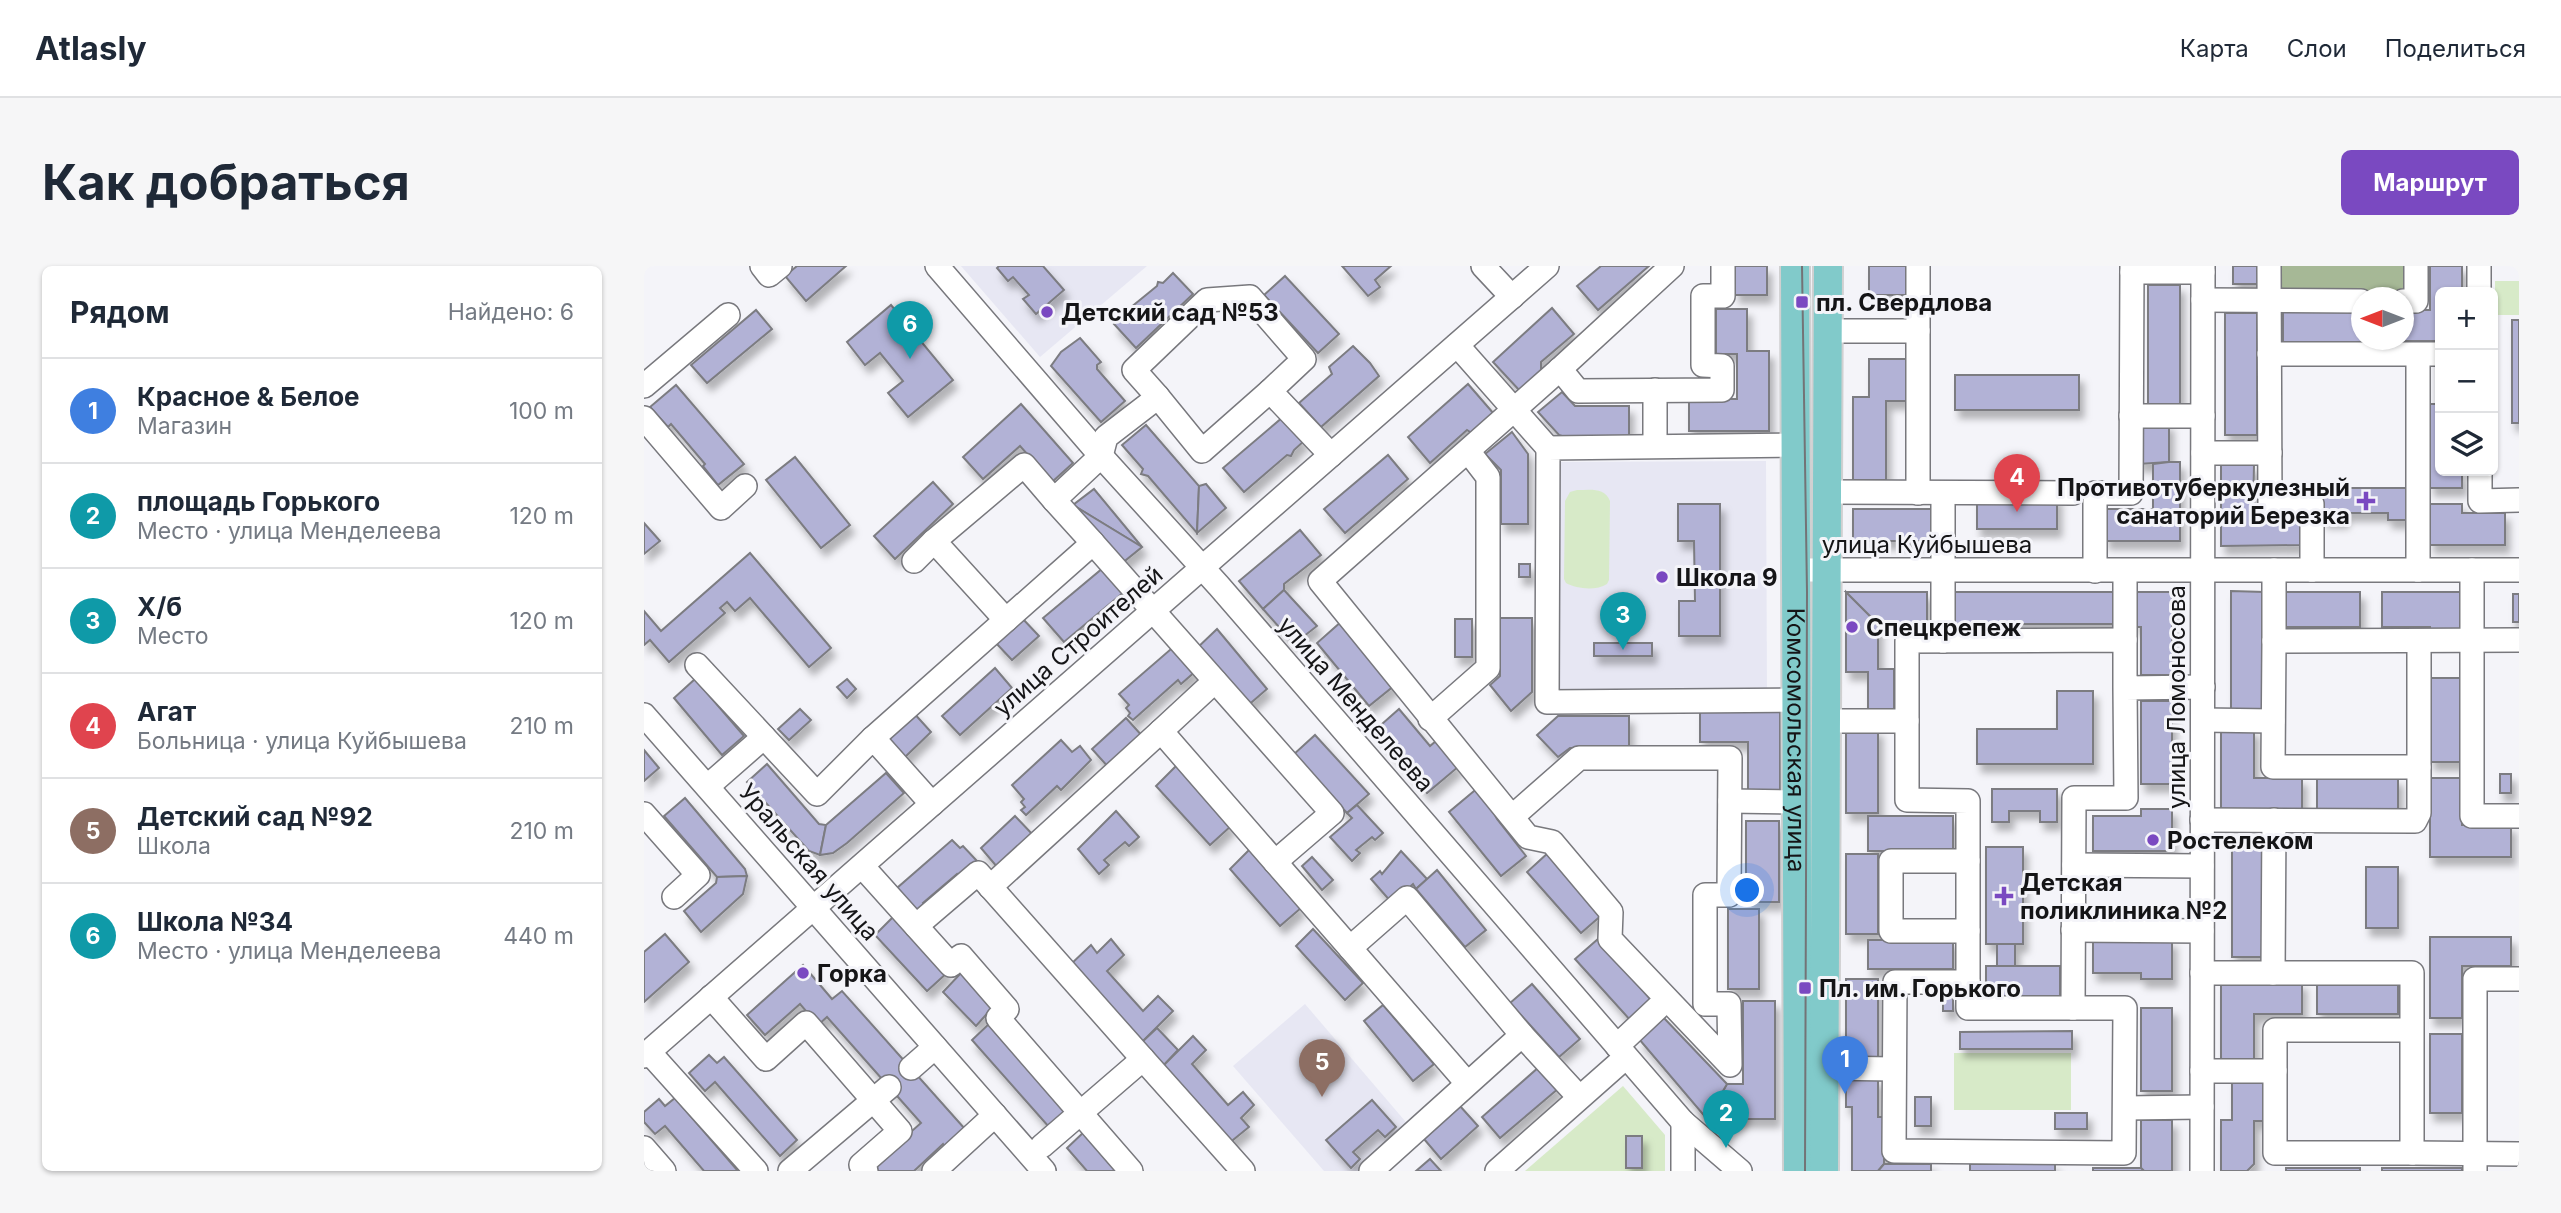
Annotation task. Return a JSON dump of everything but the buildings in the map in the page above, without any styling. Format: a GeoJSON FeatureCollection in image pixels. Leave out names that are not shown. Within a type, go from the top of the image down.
{"type":"FeatureCollection","features":[{"type":"Feature","properties":{"kind":"main road","name":"Комсомольская улица"},"geometry":{"type":"LineString","coordinates":[[1795,266],[1798,1171]]}},
{"type":"Feature","properties":{"kind":"main road","name":"Комсомольская улица"},"geometry":{"type":"LineString","coordinates":[[1824,1171],[1828,266]]}},
{"type":"Feature","properties":{"kind":"street"},"geometry":{"type":"LineString","coordinates":[[762,266],[769,275],[780,266]]}},
{"type":"Feature","properties":{"kind":"street","name":"улица Менделеева"},"geometry":{"type":"LineString","coordinates":[[937,266],[1101,456],[1203,568],[1683,1122],[1740,1171]]}},
{"type":"Feature","properties":{"kind":"street"},"geometry":{"type":"LineString","coordinates":[[1483,266],[1512,297]]}},
{"type":"Feature","properties":{"kind":"street","name":"улица Строителей"},"geometry":{"type":"LineString","coordinates":[[647,1054],[1547,266]]}},
{"type":"Feature","properties":{"kind":"street"},"geometry":{"type":"LineString","coordinates":[[1512,817],[1580,758],[1730,758],[1729,895],[1705,895],[1705,1004],[1729,1004],[1730,1065],[1610,939],[1611,912],[1552,842],[1528,837],[1320,581],[1672,266]]}},
{"type":"Feature","properties":{"kind":"street"},"geometry":{"type":"LineString","coordinates":[[1560,369],[1578,391],[1722,390],[1722,366],[1703,365],[1703,296],[1723,296],[1723,266]]}},
{"type":"Feature","properties":{"kind":"street"},"geometry":{"type":"LineString","coordinates":[[1918,266],[1918,493]]}},
{"type":"Feature","properties":{"kind":"street"},"geometry":{"type":"LineString","coordinates":[[2269,266],[2270,503],[2312,504],[2312,570]]}},
{"type":"Feature","properties":{"kind":"street"},"geometry":{"type":"LineString","coordinates":[[2414,301],[2416,266]]}},
{"type":"Feature","properties":{"kind":"street"},"geometry":{"type":"LineString","coordinates":[[2479,266],[2479,287]]}},
{"type":"Feature","properties":{"kind":"street"},"geometry":{"type":"LineString","coordinates":[[2095,571],[2095,493],[2131,493],[2132,269],[2203,269]]}},
{"type":"Feature","properties":{"kind":"street","name":"улица Ломоносова"},"geometry":{"type":"LineString","coordinates":[[2202,1171],[2203,269]]}},
{"type":"Feature","properties":{"kind":"street"},"geometry":{"type":"LineString","coordinates":[[1250,297],[1304,359],[1202,451],[1158,397],[1134,370],[1207,300],[1250,297]]}},
{"type":"Feature","properties":{"kind":"street"},"geometry":{"type":"LineString","coordinates":[[2203,300],[2351,300]]}},
{"type":"Feature","properties":{"kind":"street"},"geometry":{"type":"LineString","coordinates":[[644,386],[728,315]]}},
{"type":"Feature","properties":{"kind":"street"},"geometry":{"type":"LineString","coordinates":[[1828,331],[1918,331]]}},
{"type":"Feature","properties":{"kind":"street"},"geometry":{"type":"LineString","coordinates":[[1457,345],[1548,448],[1547,702],[1796,700]]}},
{"type":"Feature","properties":{"kind":"street"},"geometry":{"type":"LineString","coordinates":[[2269,354],[2429,354],[2418,570]]}},
{"type":"Feature","properties":{"kind":"street"},"geometry":{"type":"LineString","coordinates":[[1655,390],[1655,446]]}},
{"type":"Feature","properties":{"kind":"street"},"geometry":{"type":"LineString","coordinates":[[1270,391],[1331,456]]}},
{"type":"Feature","properties":{"kind":"street"},"geometry":{"type":"LineString","coordinates":[[1055,500],[1101,456],[1106,437],[1158,397]]}},
{"type":"Feature","properties":{"kind":"street"},"geometry":{"type":"LineString","coordinates":[[2132,415],[2203,415]]}},
{"type":"Feature","properties":{"kind":"street"},"geometry":{"type":"LineString","coordinates":[[644,418],[721,508],[745,486]]}},
{"type":"Feature","properties":{"kind":"street"},"geometry":{"type":"LineString","coordinates":[[1548,448],[1796,445]]}},
{"type":"Feature","properties":{"kind":"street"},"geometry":{"type":"LineString","coordinates":[[1430,719],[1488,668],[1488,477],[1468,451]]}},
{"type":"Feature","properties":{"kind":"street"},"geometry":{"type":"LineString","coordinates":[[2203,453],[2270,453]]}},
{"type":"Feature","properties":{"kind":"street"},"geometry":{"type":"LineString","coordinates":[[914,561],[1024,465],[1332,813],[1275,862]]}},
{"type":"Feature","properties":{"kind":"street"},"geometry":{"type":"LineString","coordinates":[[2480,476],[2480,501],[2519,500]]}},
{"type":"Feature","properties":{"kind":"street"},"geometry":{"type":"LineString","coordinates":[[1828,492],[2073,493]]}},
{"type":"Feature","properties":{"kind":"street"},"geometry":{"type":"LineString","coordinates":[[1944,493],[1944,640]]}},
{"type":"Feature","properties":{"kind":"street"},"geometry":{"type":"LineString","coordinates":[[934,541],[1006,620]]}},
{"type":"Feature","properties":{"kind":"street"},"geometry":{"type":"LineString","coordinates":[[697,665],[817,794],[873,738],[1093,543]]}},
{"type":"Feature","properties":{"kind":"street","name":"улица Куйбышева"},"geometry":{"type":"LineString","coordinates":[[1796,570],[2519,570]]}},
{"type":"Feature","properties":{"kind":"street"},"geometry":{"type":"LineString","coordinates":[[2073,1008],[2074,798],[2126,797],[2125,570]]}},
{"type":"Feature","properties":{"kind":"street"},"geometry":{"type":"LineString","coordinates":[[2274,570],[2273,767],[2419,767]]}},
{"type":"Feature","properties":{"kind":"street"},"geometry":{"type":"LineString","coordinates":[[2472,570],[2472,816],[2519,816]]}},
{"type":"Feature","properties":{"kind":"street"},"geometry":{"type":"LineString","coordinates":[[1968,982],[1895,982],[1894,1151],[1945,1161],[2075,1162],[2124,1153],[2125,1008],[1968,1008],[1968,982],[1968,930],[1968,862],[1968,801],[1907,800],[1907,641],[2125,640]]}},
{"type":"Feature","properties":{"kind":"street"},"geometry":{"type":"LineString","coordinates":[[2202,820],[2415,821],[2419,813],[2419,640]]}},
{"type":"Feature","properties":{"kind":"street"},"geometry":{"type":"LineString","coordinates":[[2274,641],[2519,640]]}},
{"type":"Feature","properties":{"kind":"street"},"geometry":{"type":"LineString","coordinates":[[990,887],[1215,681]]}},
{"type":"Feature","properties":{"kind":"street"},"geometry":{"type":"LineString","coordinates":[[2125,688],[2203,687]]}},
{"type":"Feature","properties":{"kind":"street","name":"Уральская улица"},"geometry":{"type":"LineString","coordinates":[[644,715],[1044,1171]]}},
{"type":"Feature","properties":{"kind":"street"},"geometry":{"type":"LineString","coordinates":[[2203,720],[2273,722]]}},
{"type":"Feature","properties":{"kind":"street"},"geometry":{"type":"LineString","coordinates":[[1827,721],[1907,721]]}},
{"type":"Feature","properties":{"kind":"street"},"geometry":{"type":"LineString","coordinates":[[1161,731],[1467,1083]]}},
{"type":"Feature","properties":{"kind":"street"},"geometry":{"type":"LineString","coordinates":[[708,786],[764,737]]}},
{"type":"Feature","properties":{"kind":"street"},"geometry":{"type":"LineString","coordinates":[[873,738],[932,804]]}},
{"type":"Feature","properties":{"kind":"street"},"geometry":{"type":"LineString","coordinates":[[1730,801],[1796,802]]}},
{"type":"Feature","properties":{"kind":"street"},"geometry":{"type":"LineString","coordinates":[[644,814],[698,875],[674,897]]}},
{"type":"Feature","properties":{"kind":"street"},"geometry":{"type":"LineString","coordinates":[[2273,973],[2274,820]]}},
{"type":"Feature","properties":{"kind":"street"},"geometry":{"type":"LineString","coordinates":[[1968,862],[1891,861],[1891,930],[1968,930]]}},
{"type":"Feature","properties":{"kind":"street"},"geometry":{"type":"LineString","coordinates":[[2074,865],[2202,866]]}},
{"type":"Feature","properties":{"kind":"street"},"geometry":{"type":"LineString","coordinates":[[862,866],[951,965],[961,957],[1007,1009],[998,1018],[1131,1171]]}},
{"type":"Feature","properties":{"kind":"street"},"geometry":{"type":"LineString","coordinates":[[916,926],[978,873],[1243,1171]]}},
{"type":"Feature","properties":{"kind":"street"},"geometry":{"type":"LineString","coordinates":[[1350,948],[1407,898],[1522,1035],[1579,1097]]}},
{"type":"Feature","properties":{"kind":"street"},"geometry":{"type":"LineString","coordinates":[[2073,930],[2202,931]]}},
{"type":"Feature","properties":{"kind":"street"},"geometry":{"type":"LineString","coordinates":[[2202,973],[2412,973],[2412,1153]]}},
{"type":"Feature","properties":{"kind":"street"},"geometry":{"type":"LineString","coordinates":[[2475,1162],[2475,979],[2519,979]]}},
{"type":"Feature","properties":{"kind":"street"},"geometry":{"type":"LineString","coordinates":[[711,998],[766,1059],[806,1023],[881,1094],[900,1131],[861,1165],[866,1171]]}},
{"type":"Feature","properties":{"kind":"street"},"geometry":{"type":"LineString","coordinates":[[1497,1171],[1579,1097],[1666,1000]]}},
{"type":"Feature","properties":{"kind":"street"},"geometry":{"type":"LineString","coordinates":[[2412,1030],[2275,1030],[2275,1162],[2412,1153],[2475,1162],[2519,1154]]}},
{"type":"Feature","properties":{"kind":"street"},"geometry":{"type":"LineString","coordinates":[[1371,1171],[1522,1035]]}},
{"type":"Feature","properties":{"kind":"street"},"geometry":{"type":"LineString","coordinates":[[911,1068],[935,1047]]}},
{"type":"Feature","properties":{"kind":"street"},"geometry":{"type":"LineString","coordinates":[[647,1054],[756,1171]]}},
{"type":"Feature","properties":{"kind":"street"},"geometry":{"type":"LineString","coordinates":[[1042,1146],[1143,1059]]}},
{"type":"Feature","properties":{"kind":"street"},"geometry":{"type":"LineString","coordinates":[[1825,1068],[1894,1069]]}},
{"type":"Feature","properties":{"kind":"street"},"geometry":{"type":"LineString","coordinates":[[2202,1071],[2275,1071]]}},
{"type":"Feature","properties":{"kind":"street"},"geometry":{"type":"LineString","coordinates":[[790,1171],[881,1094]]}},
{"type":"Feature","properties":{"kind":"street"},"geometry":{"type":"LineString","coordinates":[[2125,1108],[2202,1107]]}},
{"type":"Feature","properties":{"kind":"street"},"geometry":{"type":"LineString","coordinates":[[934,1171],[995,1115]]}},
{"type":"Feature","properties":{"kind":"street"},"geometry":{"type":"LineString","coordinates":[[1683,1122],[1683,1171]]}},
{"type":"Feature","properties":{"kind":"shaded area","name":"Детский сад №53"},"geometry":{"type":"Polygon","coordinates":[[[961,266],[1147,266],[1040,357],[961,266]]]}},
{"type":"Feature","properties":{"kind":"shaded area","name":"Школа 9"},"geometry":{"type":"Polygon","coordinates":[[[1766,461],[1767,692],[1557,692],[1556,462],[1766,461]]]}},
{"type":"Feature","properties":{"kind":"shaded area"},"geometry":{"type":"Polygon","coordinates":[[[1305,1004],[1411,1128],[1362,1171],[1324,1171],[1233,1066],[1305,1004]]]}},
{"type":"Feature","properties":{"kind":"green space"},"geometry":{"type":"Polygon","coordinates":[[[2279,266],[2426,266],[2411,287],[2351,287],[2351,296],[2285,294],[2280,284],[2279,266]]]}},
{"type":"Feature","properties":{"kind":"green space"},"geometry":{"type":"Polygon","coordinates":[[[2495,281],[2519,281],[2519,315],[2498,315],[2498,287],[2495,287],[2495,281]]]}},
{"type":"Feature","properties":{"kind":"green space"},"geometry":{"type":"Polygon","coordinates":[[[1601,491],[1610,501],[1609,580],[1598,588],[1575,587],[1564,579],[1565,501],[1570,492],[1601,491]]]}},
{"type":"Feature","properties":{"kind":"green space"},"geometry":{"type":"Polygon","coordinates":[[[1954,1053],[2071,1053],[2071,1110],[1954,1110],[1954,1053]]]}},
{"type":"Feature","properties":{"kind":"green space"},"geometry":{"type":"Polygon","coordinates":[[[1623,1086],[1665,1135],[1665,1171],[1525,1171],[1623,1086]]]}},
{"type":"Feature","properties":{"kind":"tram line"},"geometry":{"type":"LineString","coordinates":[[1802,266],[1807,592],[1805,1171]]}},
{"type":"Feature","properties":{"kind":"place","name":"пл. Свердлова"},"geometry":{"type":"Point","coordinates":[1802,302]}},
{"type":"Feature","properties":{"kind":"place","name":"Детский сад №53"},"geometry":{"type":"Point","coordinates":[1047,312]}},
{"type":"Feature","properties":{"kind":"place","name":"Школа №34"},"geometry":{"type":"Point","coordinates":[910,359]}},
{"type":"Feature","properties":{"kind":"place","name":"Противотуберкулезный санаторий Березка"},"geometry":{"type":"Point","coordinates":[2366,501]}},
{"type":"Feature","properties":{"kind":"place","name":"Агат"},"geometry":{"type":"Point","coordinates":[2017,512]}},
{"type":"Feature","properties":{"kind":"place","name":"Школа 9"},"geometry":{"type":"Point","coordinates":[1662,577]}},
{"type":"Feature","properties":{"kind":"place","name":"Спецкрепеж"},"geometry":{"type":"Point","coordinates":[1852,627]}},
{"type":"Feature","properties":{"kind":"place","name":"Х/б"},"geometry":{"type":"Point","coordinates":[1623,650]}},
{"type":"Feature","properties":{"kind":"place","name":"Ростелеком"},"geometry":{"type":"Point","coordinates":[2153,840]}},
{"type":"Feature","properties":{"kind":"place","name":"Детская поликлиника №2"},"geometry":{"type":"Point","coordinates":[2004,896]}},
{"type":"Feature","properties":{"kind":"place","name":"Горка"},"geometry":{"type":"Point","coordinates":[803,973]}},
{"type":"Feature","properties":{"kind":"place","name":"Пл. им. Горького"},"geometry":{"type":"Point","coordinates":[1805,988]}},
{"type":"Feature","properties":{"kind":"place","name":"Красное & Белое"},"geometry":{"type":"Point","coordinates":[1845,1094]}},
{"type":"Feature","properties":{"kind":"place","name":"Детский сад №92"},"geometry":{"type":"Point","coordinates":[1322,1097]}},
{"type":"Feature","properties":{"kind":"place","name":"площадь Горького"},"geometry":{"type":"Point","coordinates":[1726,1148]}}]}
